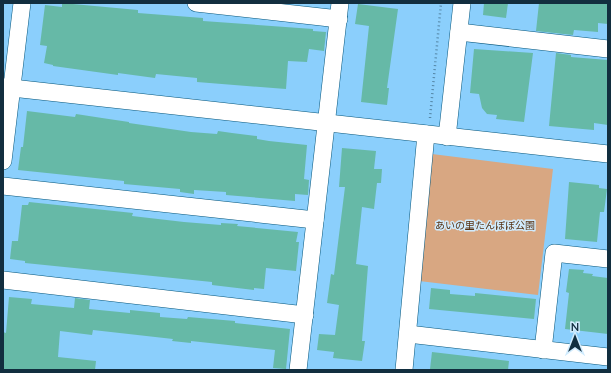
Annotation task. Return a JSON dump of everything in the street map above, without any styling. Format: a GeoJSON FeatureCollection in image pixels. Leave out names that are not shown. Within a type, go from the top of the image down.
{"type":"FeatureCollection","features":[{"type":"Feature","properties":{"kind":"street"},"geometry":{"type":"LineString","coordinates":[[3,161],[7,87],[22,3]]}},
{"type":"Feature","properties":{"kind":"street"},"geometry":{"type":"LineString","coordinates":[[196,3],[339,11],[298,370]]}},
{"type":"Feature","properties":{"kind":"street"},"geometry":{"type":"LineString","coordinates":[[447,137],[462,3]]}},
{"type":"Feature","properties":{"kind":"street"},"geometry":{"type":"LineString","coordinates":[[459,32],[608,49]]}},
{"type":"Feature","properties":{"kind":"street"},"geometry":{"type":"LineString","coordinates":[[7,87],[326,123],[428,128],[447,137],[608,154]]}},
{"type":"Feature","properties":{"kind":"street"},"geometry":{"type":"LineString","coordinates":[[404,370],[428,128]]}},
{"type":"Feature","properties":{"kind":"street"},"geometry":{"type":"LineString","coordinates":[[3,186],[315,220]]}},
{"type":"Feature","properties":{"kind":"street"},"geometry":{"type":"LineString","coordinates":[[543,350],[554,254],[608,259]]}},
{"type":"Feature","properties":{"kind":"street"},"geometry":{"type":"LineString","coordinates":[[3,280],[304,315]]}},
{"type":"Feature","properties":{"kind":"street"},"geometry":{"type":"LineString","coordinates":[[408,334],[608,357]]}},
{"type":"Feature","properties":{"kind":"path"},"geometry":{"type":"LineString","coordinates":[[428,128],[441,3]]}},
{"type":"Feature","properties":{"kind":"green space","name":"あいの里たんぽぽ公園"},"geometry":{"type":"Polygon","coordinates":[[[432,154],[553,169],[538,295],[419,281],[432,154]]]}},
{"type":"Feature","properties":{"kind":"building"},"geometry":{"type":"Polygon","coordinates":[[[62,3],[138,10],[138,13],[203,18],[203,21],[313,29],[313,31],[326,32],[324,51],[309,49],[307,62],[288,61],[286,89],[197,82],[197,78],[156,74],[155,78],[118,73],[118,75],[53,66],[44,63],[47,46],[40,45],[45,5],[62,7],[62,3]]]}},
{"type":"Feature","properties":{"kind":"building"},"geometry":{"type":"Polygon","coordinates":[[[484,3],[508,3],[506,18],[483,15],[484,3]]]}},
{"type":"Feature","properties":{"kind":"building"},"geometry":{"type":"Polygon","coordinates":[[[539,3],[608,3],[608,24],[598,23],[598,32],[574,30],[573,35],[536,31],[539,3]]]}},
{"type":"Feature","properties":{"kind":"building"},"geometry":{"type":"Polygon","coordinates":[[[358,4],[398,9],[387,88],[389,88],[387,105],[361,102],[369,26],[355,24],[358,4]]]}},
{"type":"Feature","properties":{"kind":"building"},"geometry":{"type":"Polygon","coordinates":[[[474,49],[533,53],[524,122],[496,119],[497,115],[487,114],[482,108],[479,94],[470,93],[474,49]]]}},
{"type":"Feature","properties":{"kind":"building"},"geometry":{"type":"Polygon","coordinates":[[[556,53],[571,55],[571,57],[608,60],[608,125],[594,123],[594,130],[549,126],[556,53]]]}},
{"type":"Feature","properties":{"kind":"building"},"geometry":{"type":"Polygon","coordinates":[[[27,111],[75,117],[76,114],[191,132],[217,134],[218,131],[257,136],[257,139],[269,141],[307,145],[304,179],[309,180],[308,195],[295,194],[295,201],[226,195],[226,192],[194,190],[194,194],[180,192],[180,189],[124,184],[124,181],[18,170],[21,147],[23,147],[27,111]]]}},
{"type":"Feature","properties":{"kind":"building"},"geometry":{"type":"Polygon","coordinates":[[[342,148],[376,151],[374,169],[382,169],[381,183],[377,183],[374,209],[362,207],[356,264],[368,266],[362,341],[365,341],[362,361],[333,358],[334,352],[317,350],[319,334],[335,335],[339,305],[327,303],[331,274],[334,275],[345,187],[339,187],[342,148]]]}},
{"type":"Feature","properties":{"kind":"building"},"geometry":{"type":"Polygon","coordinates":[[[569,182],[599,185],[599,188],[607,189],[604,212],[600,212],[597,242],[565,239],[569,182]]]}},
{"type":"Feature","properties":{"kind":"building"},"geometry":{"type":"Polygon","coordinates":[[[29,202],[133,213],[132,216],[184,222],[221,225],[221,223],[238,224],[237,226],[298,232],[296,242],[299,242],[296,271],[266,268],[264,289],[254,288],[254,290],[212,285],[212,282],[25,263],[25,261],[10,259],[12,241],[18,241],[22,205],[28,205],[29,202]]]}},
{"type":"Feature","properties":{"kind":"building"},"geometry":{"type":"Polygon","coordinates":[[[569,269],[584,270],[583,273],[593,274],[592,276],[608,278],[608,334],[565,329],[569,293],[566,292],[569,269]]]}},
{"type":"Feature","properties":{"kind":"building"},"geometry":{"type":"Polygon","coordinates":[[[431,288],[450,290],[450,294],[475,296],[475,293],[536,299],[534,319],[429,309],[431,288]]]}},
{"type":"Feature","properties":{"kind":"building"},"geometry":{"type":"Polygon","coordinates":[[[9,297],[32,299],[31,304],[74,308],[75,298],[90,300],[89,309],[130,313],[130,310],[160,313],[160,317],[187,319],[188,317],[235,321],[235,323],[290,329],[286,369],[273,368],[275,350],[191,341],[191,343],[172,341],[173,339],[93,330],[92,335],[60,331],[58,357],[96,361],[95,370],[3,370],[3,332],[6,333],[9,297]]]}},
{"type":"Feature","properties":{"kind":"building"},"geometry":{"type":"Polygon","coordinates":[[[432,352],[509,361],[508,370],[430,369],[432,352]]]}}]}
